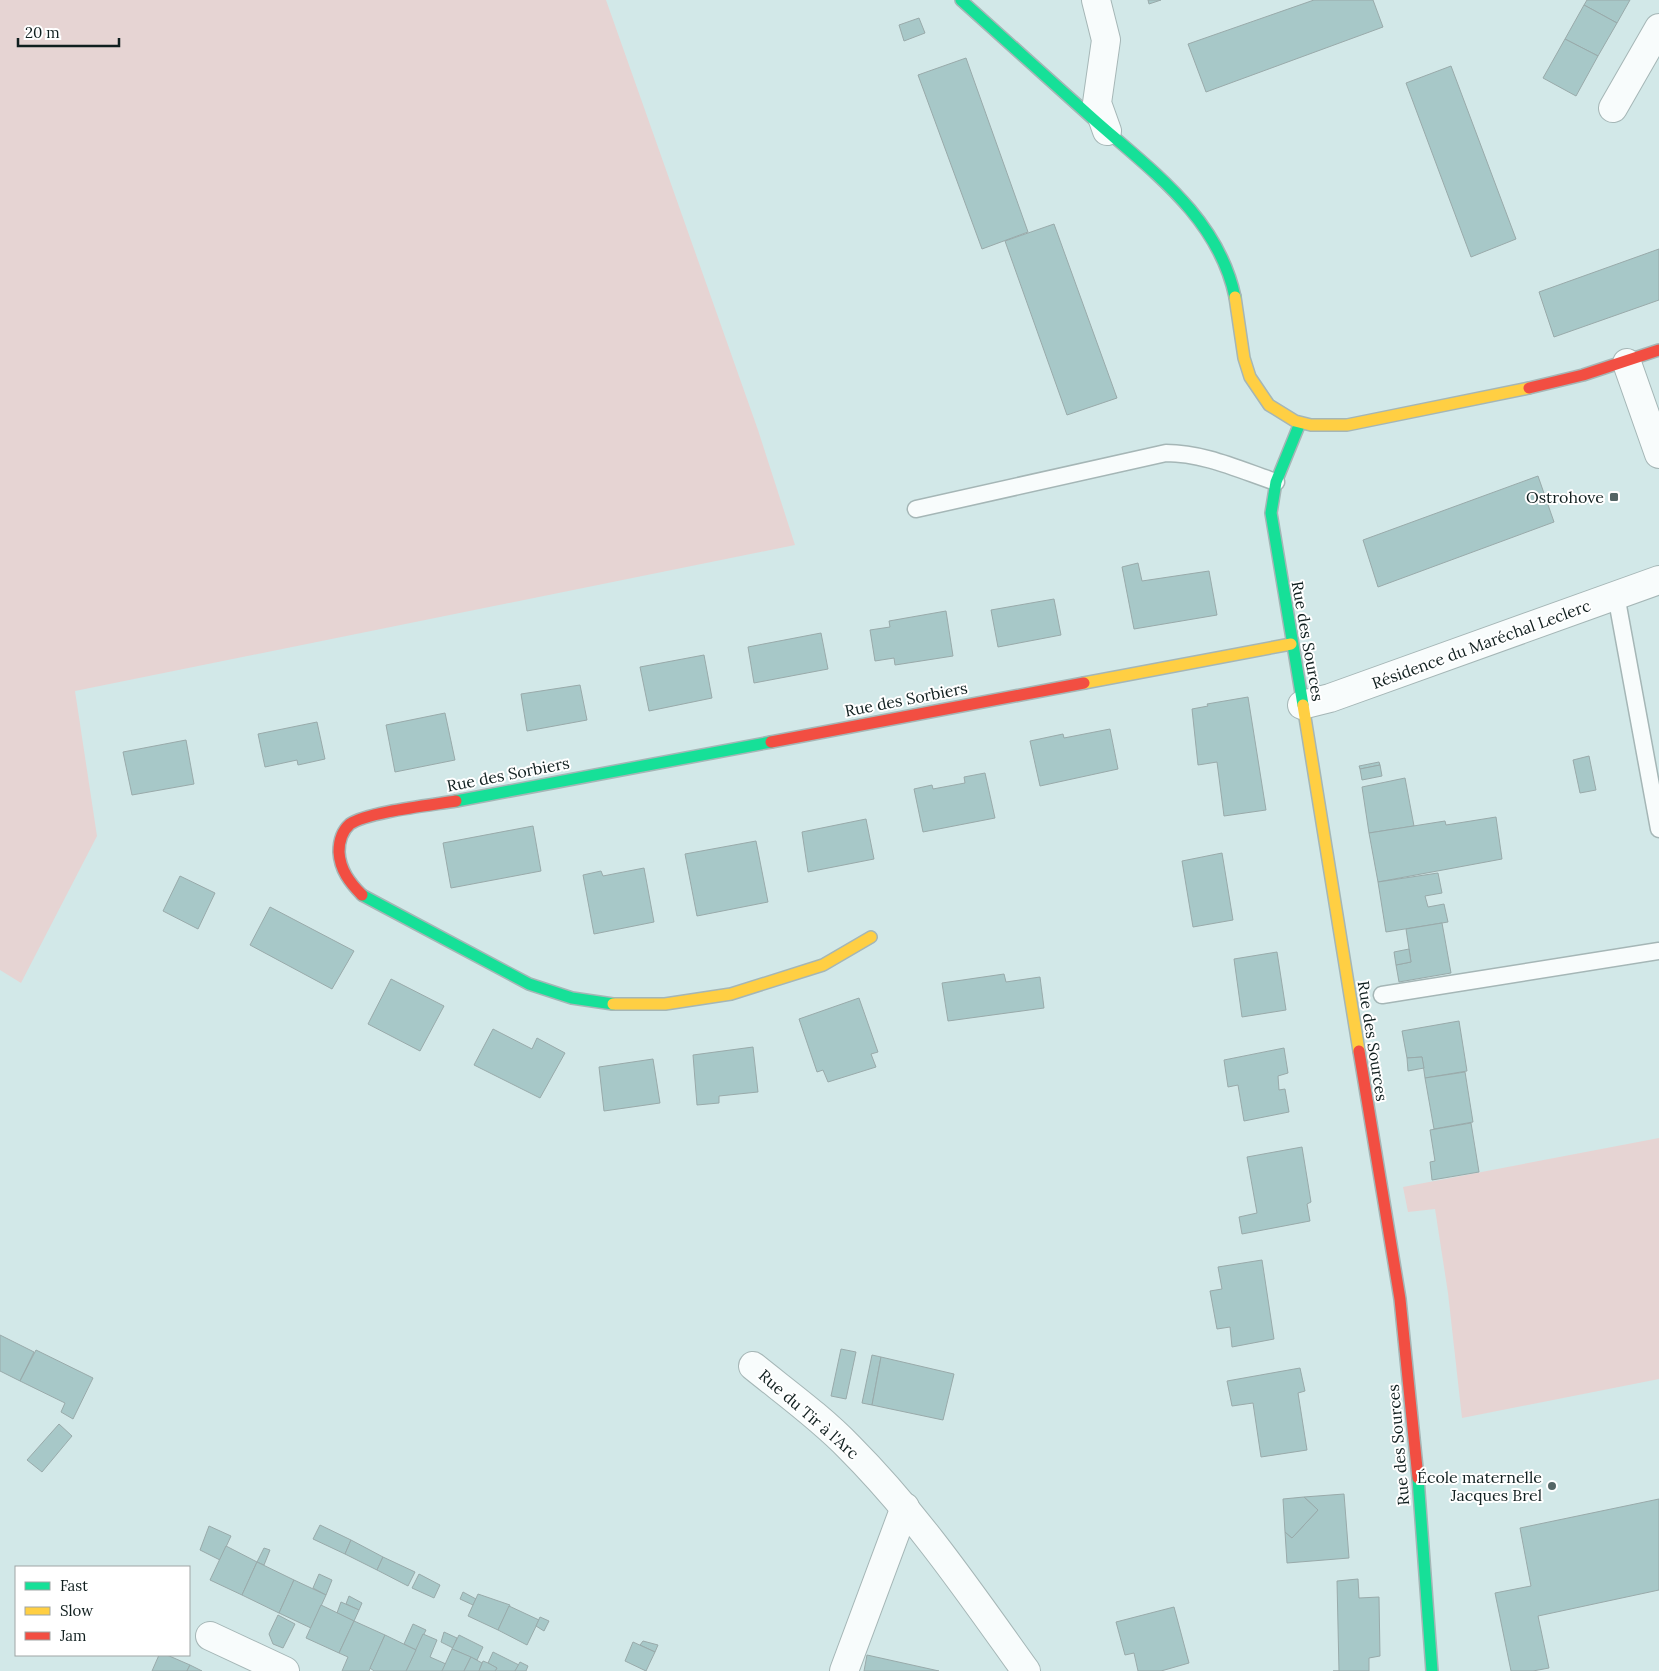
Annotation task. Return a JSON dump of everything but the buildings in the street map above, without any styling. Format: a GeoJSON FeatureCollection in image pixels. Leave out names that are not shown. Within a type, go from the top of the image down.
{"type":"FeatureCollection","features":[{"type":"Feature","properties":{"kind":"street"},"geometry":{"type":"LineString","coordinates":[[961,0],[1184,200],[1212,236],[1222,253],[1232,284],[1245,359],[1257,391],[1276,411],[1300,423],[1330,427],[1347,425],[1570,380],[1659,350]]}},
{"type":"Feature","properties":{"kind":"street"},"geometry":{"type":"LineString","coordinates":[[1096,0],[1106,40],[1097,103],[1107,131]]}},
{"type":"Feature","properties":{"kind":"street"},"geometry":{"type":"LineString","coordinates":[[1614,108],[1659,28]]}},
{"type":"Feature","properties":{"kind":"street"},"geometry":{"type":"LineString","coordinates":[[1626,362],[1659,454]]}},
{"type":"Feature","properties":{"kind":"street","name":"Rue des Sources"},"geometry":{"type":"LineString","coordinates":[[1300,423],[1276,482],[1271,513],[1400,1299],[1414,1418],[1432,1671]]}},
{"type":"Feature","properties":{"kind":"street","name":"Résidence du Maréchal Leclerc"},"geometry":{"type":"LineString","coordinates":[[1302,705],[1330,698],[1659,580]]}},
{"type":"Feature","properties":{"kind":"street","name":"Rue des Sorbiers"},"geometry":{"type":"LineString","coordinates":[[871,937],[823,966],[731,994],[665,1004],[593,1003],[529,984],[363,896],[345,876],[338,847],[344,831],[357,821],[406,810],[1291,644]]}},
{"type":"Feature","properties":{"kind":"street","name":"Rue du Tir à l'Arc"},"geometry":{"type":"LineString","coordinates":[[753,1366],[833,1432],[905,1507],[937,1546],[1026,1671]]}},
{"type":"Feature","properties":{"kind":"street"},"geometry":{"type":"LineString","coordinates":[[844,1671],[905,1507]]}},
{"type":"Feature","properties":{"kind":"street"},"geometry":{"type":"LineString","coordinates":[[210,1636],[285,1671]]}},
{"type":"Feature","properties":{"kind":"lane"},"geometry":{"type":"LineString","coordinates":[[916,509],[1166,453],[1179,453],[1209,459],[1276,482]]}},
{"type":"Feature","properties":{"kind":"lane"},"geometry":{"type":"LineString","coordinates":[[1616,595],[1659,829]]}},
{"type":"Feature","properties":{"kind":"lane"},"geometry":{"type":"LineString","coordinates":[[1382,995],[1659,952]]}},
{"type":"Feature","properties":{"kind":"shaded area"},"geometry":{"type":"Polygon","coordinates":[[[0,0],[606,0],[758,430],[795,545],[75,691],[97,836],[21,983],[0,970],[0,0]]]}},
{"type":"Feature","properties":{"kind":"shaded area"},"geometry":{"type":"Polygon","coordinates":[[[1659,1138],[1659,1379],[1462,1418],[1448,1293],[1435,1209],[1408,1212],[1403,1187],[1659,1138]]]}},
{"type":"Feature","properties":{"kind":"traffic: fast"},"geometry":{"type":"LineString","coordinates":[[961,0],[1158,175],[1178,196],[1197,218],[1213,242],[1226,268],[1235,297]]}},
{"type":"Feature","properties":{"kind":"traffic: fast"},"geometry":{"type":"LineString","coordinates":[[1300,423],[1276,482],[1271,513],[1303,705]]}},
{"type":"Feature","properties":{"kind":"traffic: fast"},"geometry":{"type":"LineString","coordinates":[[456,801],[771,742]]}},
{"type":"Feature","properties":{"kind":"traffic: fast"},"geometry":{"type":"LineString","coordinates":[[362,895],[529,984],[572,998],[613,1004]]}},
{"type":"Feature","properties":{"kind":"traffic: fast"},"geometry":{"type":"LineString","coordinates":[[1418,1478],[1432,1671]]}},
{"type":"Feature","properties":{"kind":"traffic: slow"},"geometry":{"type":"LineString","coordinates":[[1235,297],[1244,358],[1250,377],[1269,405],[1295,421],[1311,425],[1347,425],[1529,388]]}},
{"type":"Feature","properties":{"kind":"traffic: slow"},"geometry":{"type":"LineString","coordinates":[[1084,683],[1291,644]]}},
{"type":"Feature","properties":{"kind":"traffic: slow"},"geometry":{"type":"LineString","coordinates":[[1303,705],[1359,1051]]}},
{"type":"Feature","properties":{"kind":"traffic: slow"},"geometry":{"type":"LineString","coordinates":[[613,1004],[665,1004],[731,994],[823,965],[871,937]]}},
{"type":"Feature","properties":{"kind":"traffic: jam"},"geometry":{"type":"LineString","coordinates":[[1529,388],[1583,375],[1659,350]]}},
{"type":"Feature","properties":{"kind":"traffic: jam"},"geometry":{"type":"LineString","coordinates":[[771,742],[1084,683]]}},
{"type":"Feature","properties":{"kind":"traffic: jam"},"geometry":{"type":"LineString","coordinates":[[362,895],[353,886],[341,865],[340,841],[350,824],[370,816],[456,801]]}},
{"type":"Feature","properties":{"kind":"traffic: jam"},"geometry":{"type":"LineString","coordinates":[[1359,1051],[1400,1299],[1418,1478]]}},
{"type":"Feature","properties":{"kind":"place","name":"Ostrohove"},"geometry":{"type":"Point","coordinates":[1614,497]}},
{"type":"Feature","properties":{"kind":"place","name":"École maternelle Jacques Brel"},"geometry":{"type":"Point","coordinates":[1552,1486]}}]}
